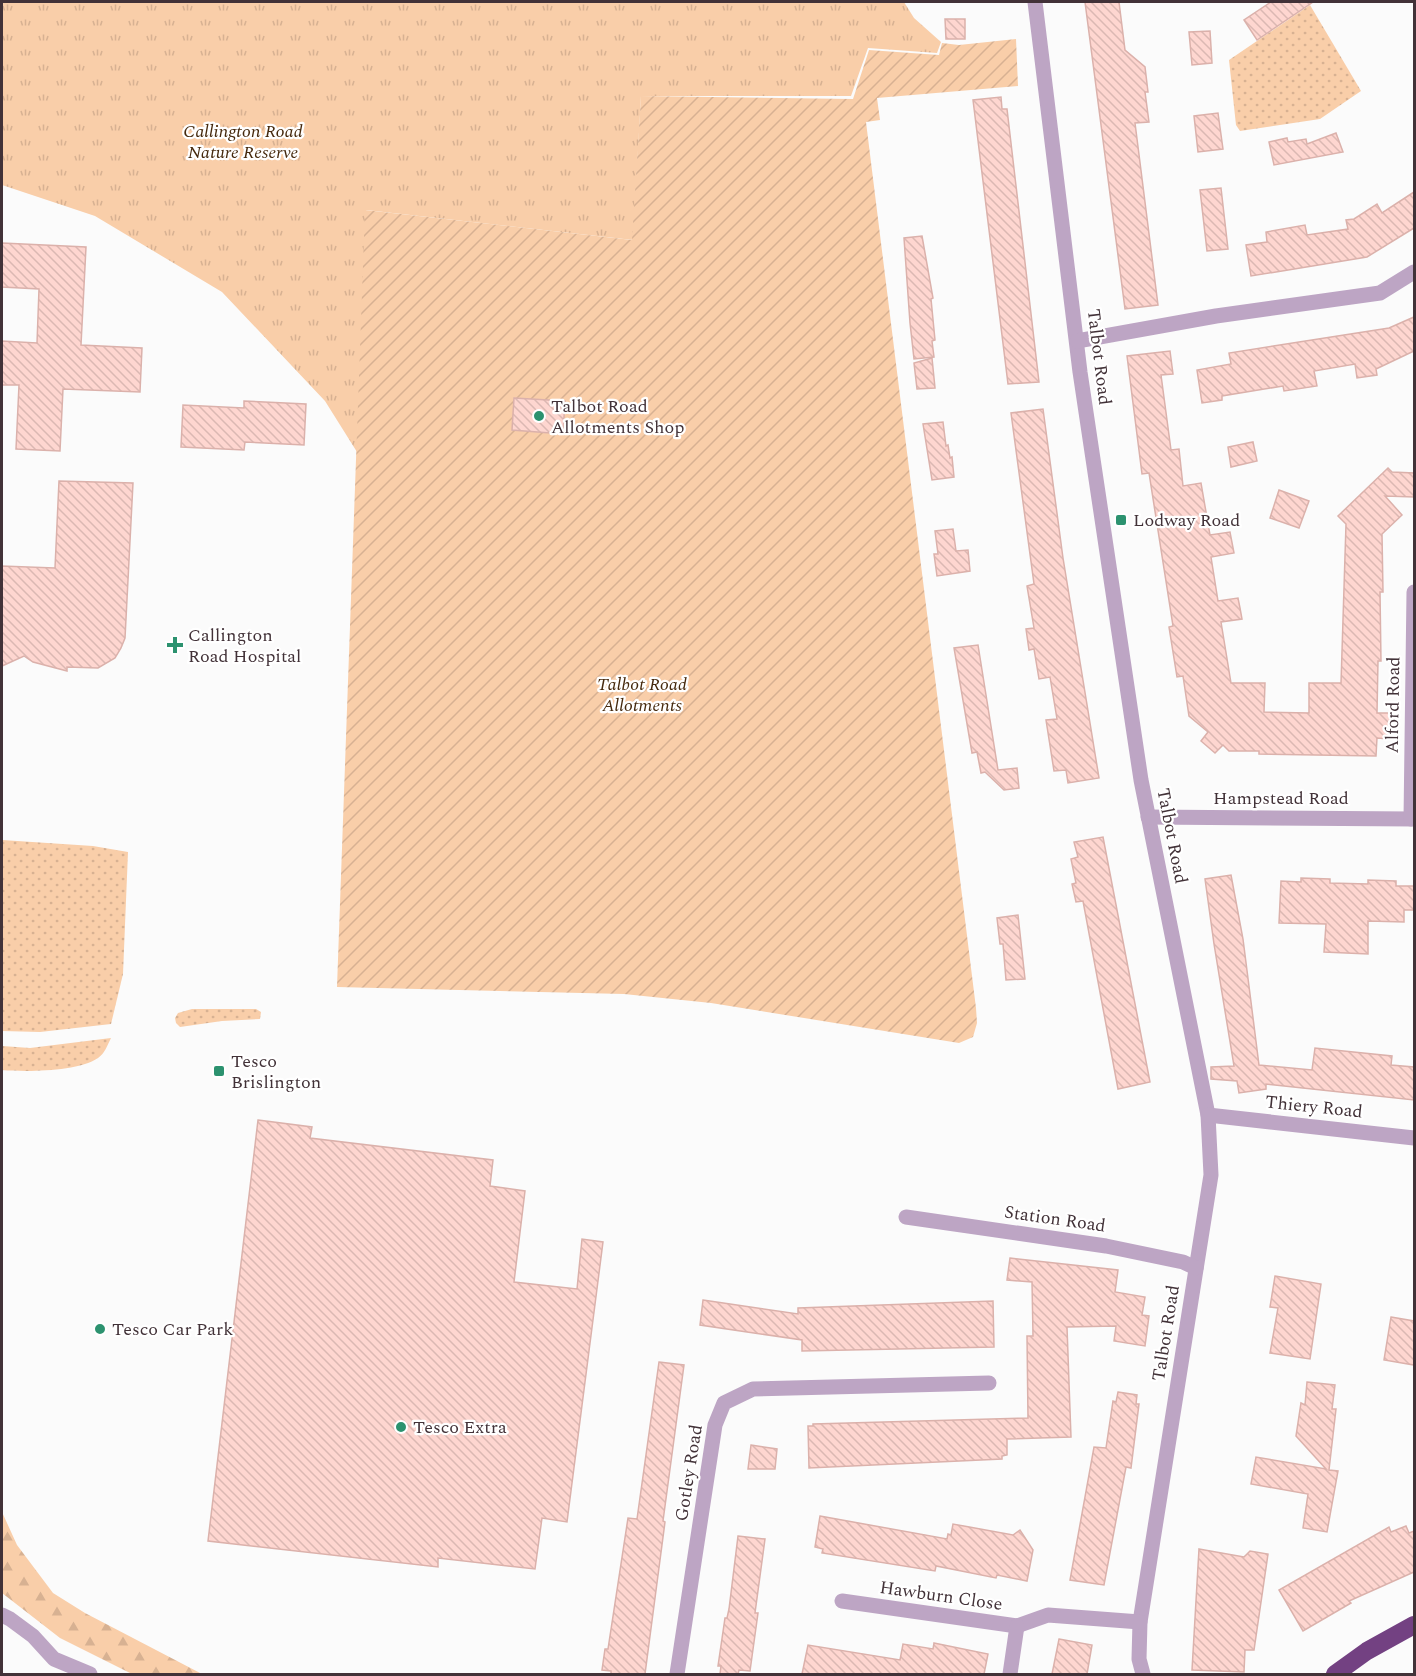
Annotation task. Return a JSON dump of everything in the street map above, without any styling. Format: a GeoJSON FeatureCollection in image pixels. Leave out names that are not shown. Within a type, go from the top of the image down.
{"type":"FeatureCollection","features":[{"type":"Feature","properties":{"kind":"highway"},"geometry":{"type":"LineString","coordinates":[[1335,1674],[1367,1651],[1414,1625]]}},
{"type":"Feature","properties":{"kind":"street","name":"Talbot Road"},"geometry":{"type":"LineString","coordinates":[[1035,2],[1083,395],[1141,780],[1208,1115],[1211,1176],[1140,1622],[1139,1659],[1143,1674]]}},
{"type":"Feature","properties":{"kind":"street"},"geometry":{"type":"LineString","coordinates":[[1077,341],[1258,310],[1380,293],[1414,272]]}},
{"type":"Feature","properties":{"kind":"street","name":"Alford Road"},"geometry":{"type":"LineString","coordinates":[[1413,819],[1414,592]]}},
{"type":"Feature","properties":{"kind":"street","name":"Hampstead Road"},"geometry":{"type":"LineString","coordinates":[[1148,817],[1413,819]]}},
{"type":"Feature","properties":{"kind":"street","name":"Thiery Road"},"geometry":{"type":"LineString","coordinates":[[1208,1115],[1414,1138]]}},
{"type":"Feature","properties":{"kind":"street","name":"Station Road"},"geometry":{"type":"LineString","coordinates":[[906,1217],[1106,1246],[1183,1262],[1196,1268]]}},
{"type":"Feature","properties":{"kind":"street","name":"Gotley Road"},"geometry":{"type":"LineString","coordinates":[[677,1674],[715,1425],[724,1403],[753,1389],[989,1383]]}},
{"type":"Feature","properties":{"kind":"street","name":"Hawburn Close"},"geometry":{"type":"LineString","coordinates":[[842,1601],[1017,1626],[1048,1615],[1140,1622]]}},
{"type":"Feature","properties":{"kind":"street"},"geometry":{"type":"LineString","coordinates":[[2,1615],[33,1636],[54,1659],[90,1674]]}},
{"type":"Feature","properties":{"kind":"street"},"geometry":{"type":"LineString","coordinates":[[1010,1674],[1017,1626]]}},
{"type":"Feature","properties":{"kind":"green space","name":"Callington Road Nature Reserve"},"geometry":{"type":"Polygon","coordinates":[[[2,2],[904,2],[914,18],[941,42],[937,53],[868,48],[851,96],[641,96],[633,240],[366,210],[357,452],[325,401],[222,292],[95,216],[2,185],[2,2]]]}},
{"type":"Feature","properties":{"kind":"green space"},"geometry":{"type":"Polygon","coordinates":[[[1310,5],[1361,91],[1320,119],[1240,131],[1236,125],[1229,60],[1310,5]]]}},
{"type":"Feature","properties":{"kind":"green space","name":"Talbot Road Allotments"},"geometry":{"type":"Polygon","coordinates":[[[1016,39],[1018,86],[877,98],[880,120],[866,122],[976,1008],[977,1023],[973,1037],[959,1043],[711,1003],[624,994],[337,987],[365,210],[632,240],[641,96],[853,99],[869,50],[939,55],[942,43],[959,45],[1016,39]]]}},
{"type":"Feature","properties":{"kind":"green space"},"geometry":{"type":"Polygon","coordinates":[[[2,840],[93,846],[128,852],[123,974],[111,1024],[40,1032],[2,1031],[2,840]]]}},
{"type":"Feature","properties":{"kind":"green space"},"geometry":{"type":"Polygon","coordinates":[[[192,1009],[256,1009],[261,1012],[260,1019],[180,1027],[175,1018],[178,1013],[192,1009]]]}},
{"type":"Feature","properties":{"kind":"green space"},"geometry":{"type":"Polygon","coordinates":[[[111,1038],[100,1056],[89,1063],[37,1071],[2,1070],[2,1046],[30,1048],[111,1038]]]}},
{"type":"Feature","properties":{"kind":"green space"},"geometry":{"type":"Polygon","coordinates":[[[2,1512],[17,1545],[53,1593],[85,1613],[202,1674],[132,1674],[60,1638],[2,1593],[2,1512]]]}},
{"type":"Feature","properties":{"kind":"building"},"geometry":{"type":"Polygon","coordinates":[[[1085,2],[1119,2],[1125,50],[1145,67],[1148,92],[1145,92],[1149,122],[1135,123],[1158,305],[1125,309],[1085,2]]]}},
{"type":"Feature","properties":{"kind":"building"},"geometry":{"type":"Polygon","coordinates":[[[1271,2],[1313,2],[1257,40],[1244,20],[1271,2]]]}},
{"type":"Feature","properties":{"kind":"building"},"geometry":{"type":"Polygon","coordinates":[[[945,19],[965,19],[965,39],[946,39],[945,19]]]}},
{"type":"Feature","properties":{"kind":"building"},"geometry":{"type":"Polygon","coordinates":[[[1210,31],[1212,63],[1192,65],[1189,32],[1210,31]]]}},
{"type":"Feature","properties":{"kind":"building"},"geometry":{"type":"Polygon","coordinates":[[[1001,97],[1002,109],[1007,109],[1039,382],[1008,384],[973,100],[1001,97]]]}},
{"type":"Feature","properties":{"kind":"building"},"geometry":{"type":"Polygon","coordinates":[[[1218,113],[1223,149],[1198,152],[1194,116],[1218,113]]]}},
{"type":"Feature","properties":{"kind":"building"},"geometry":{"type":"Polygon","coordinates":[[[1336,133],[1343,152],[1274,165],[1269,142],[1287,138],[1288,142],[1306,139],[1307,144],[1336,133]]]}},
{"type":"Feature","properties":{"kind":"building"},"geometry":{"type":"Polygon","coordinates":[[[1221,188],[1228,249],[1207,251],[1200,190],[1221,188]]]}},
{"type":"Feature","properties":{"kind":"building"},"geometry":{"type":"Polygon","coordinates":[[[1414,192],[1414,228],[1367,257],[1251,276],[1246,245],[1267,242],[1266,232],[1305,225],[1307,235],[1348,229],[1346,220],[1354,219],[1377,204],[1382,213],[1414,192]]]}},
{"type":"Feature","properties":{"kind":"building"},"geometry":{"type":"Polygon","coordinates":[[[922,236],[933,298],[931,299],[935,340],[932,341],[934,357],[914,359],[904,238],[922,236]]]}},
{"type":"Feature","properties":{"kind":"building"},"geometry":{"type":"Polygon","coordinates":[[[2,243],[86,247],[81,345],[142,348],[140,392],[63,389],[60,451],[16,449],[19,385],[2,385],[2,341],[37,343],[39,289],[2,287],[2,243]]]}},
{"type":"Feature","properties":{"kind":"building"},"geometry":{"type":"Polygon","coordinates":[[[1414,317],[1414,351],[1376,369],[1377,375],[1357,378],[1355,364],[1314,371],[1317,386],[1284,391],[1283,386],[1222,396],[1222,400],[1202,403],[1197,370],[1231,364],[1229,353],[1389,328],[1414,317]]]}},
{"type":"Feature","properties":{"kind":"building"},"geometry":{"type":"Polygon","coordinates":[[[1170,351],[1173,374],[1161,375],[1171,450],[1179,449],[1183,486],[1201,483],[1210,535],[1230,532],[1234,553],[1211,557],[1218,601],[1238,598],[1242,619],[1221,622],[1231,683],[1265,683],[1264,712],[1309,713],[1309,683],[1341,683],[1346,524],[1338,516],[1388,468],[1392,472],[1414,473],[1414,497],[1385,496],[1402,515],[1382,534],[1383,592],[1380,592],[1381,661],[1378,661],[1377,713],[1390,713],[1389,739],[1377,738],[1376,756],[1259,754],[1259,751],[1229,751],[1223,745],[1215,753],[1201,741],[1208,732],[1189,716],[1183,676],[1177,677],[1169,627],[1173,626],[1149,473],[1142,474],[1127,356],[1170,351]]]}},
{"type":"Feature","properties":{"kind":"building"},"geometry":{"type":"Polygon","coordinates":[[[932,358],[935,388],[917,389],[914,363],[932,358]]]}},
{"type":"Feature","properties":{"kind":"building","name":"Talbot Road Allotments Shop"},"geometry":{"type":"Polygon","coordinates":[[[514,398],[565,401],[563,434],[512,430],[514,398]]]}},
{"type":"Feature","properties":{"kind":"building"},"geometry":{"type":"Polygon","coordinates":[[[244,401],[306,404],[304,445],[245,442],[244,450],[181,447],[183,405],[244,408],[244,401]]]}},
{"type":"Feature","properties":{"kind":"building"},"geometry":{"type":"Polygon","coordinates":[[[1043,409],[1063,558],[1099,778],[1068,783],[1066,770],[1054,771],[1046,720],[1057,719],[1050,677],[1039,679],[1034,649],[1029,650],[1026,629],[1034,628],[1027,586],[1034,584],[1011,413],[1043,409]]]}},
{"type":"Feature","properties":{"kind":"building"},"geometry":{"type":"Polygon","coordinates":[[[943,422],[946,446],[948,445],[950,458],[952,457],[954,477],[932,480],[923,424],[943,422]]]}},
{"type":"Feature","properties":{"kind":"building"},"geometry":{"type":"Polygon","coordinates":[[[1253,442],[1257,461],[1231,467],[1228,447],[1253,442]]]}},
{"type":"Feature","properties":{"kind":"building"},"geometry":{"type":"Polygon","coordinates":[[[59,481],[133,483],[125,638],[115,658],[98,668],[67,667],[67,671],[33,662],[24,656],[2,666],[2,566],[55,568],[59,481]]]}},
{"type":"Feature","properties":{"kind":"building"},"geometry":{"type":"Polygon","coordinates":[[[1279,490],[1309,501],[1299,528],[1270,518],[1279,490]]]}},
{"type":"Feature","properties":{"kind":"building"},"geometry":{"type":"Polygon","coordinates":[[[953,529],[956,551],[968,550],[970,571],[937,576],[934,554],[938,554],[935,531],[953,529]]]}},
{"type":"Feature","properties":{"kind":"building"},"geometry":{"type":"Polygon","coordinates":[[[978,645],[998,770],[1017,768],[1019,788],[1004,790],[985,772],[981,773],[977,752],[972,753],[954,648],[978,645]]]}},
{"type":"Feature","properties":{"kind":"building"},"geometry":{"type":"Polygon","coordinates":[[[1103,837],[1150,1082],[1118,1089],[1083,901],[1076,902],[1072,884],[1076,883],[1071,859],[1078,857],[1074,842],[1103,837]]]}},
{"type":"Feature","properties":{"kind":"building"},"geometry":{"type":"Polygon","coordinates":[[[1231,875],[1243,939],[1259,1065],[1312,1070],[1315,1048],[1392,1056],[1391,1065],[1414,1067],[1414,1100],[1266,1084],[1266,1089],[1239,1093],[1237,1081],[1211,1079],[1211,1067],[1234,1066],[1205,879],[1231,875]]]}},
{"type":"Feature","properties":{"kind":"building"},"geometry":{"type":"Polygon","coordinates":[[[1301,878],[1330,879],[1330,883],[1368,884],[1368,880],[1396,881],[1396,886],[1414,886],[1414,910],[1404,910],[1404,922],[1368,921],[1368,954],[1324,952],[1326,924],[1279,923],[1281,881],[1301,882],[1301,878]]]}},
{"type":"Feature","properties":{"kind":"building"},"geometry":{"type":"Polygon","coordinates":[[[1018,915],[1025,979],[1006,980],[1003,944],[1000,944],[997,918],[1018,915]]]}},
{"type":"Feature","properties":{"kind":"building","name":"Tesco Extra"},"geometry":{"type":"Polygon","coordinates":[[[258,1120],[312,1127],[310,1138],[493,1160],[490,1186],[525,1191],[514,1282],[577,1289],[582,1239],[603,1242],[567,1522],[542,1518],[535,1569],[438,1558],[438,1567],[208,1541],[258,1120]]]}},
{"type":"Feature","properties":{"kind":"building"},"geometry":{"type":"Polygon","coordinates":[[[1010,1258],[1118,1270],[1115,1292],[1145,1297],[1142,1315],[1149,1316],[1145,1346],[1114,1341],[1116,1326],[1067,1327],[1071,1437],[1007,1439],[1007,1455],[1002,1456],[1002,1459],[809,1468],[808,1426],[813,1426],[813,1424],[1028,1418],[1027,1336],[1033,1336],[1032,1282],[1007,1280],[1010,1258]]]}},
{"type":"Feature","properties":{"kind":"building"},"geometry":{"type":"Polygon","coordinates":[[[1275,1276],[1321,1284],[1310,1359],[1270,1353],[1278,1308],[1270,1307],[1275,1276]]]}},
{"type":"Feature","properties":{"kind":"building"},"geometry":{"type":"Polygon","coordinates":[[[703,1300],[798,1314],[798,1308],[993,1301],[994,1347],[802,1351],[802,1340],[700,1325],[703,1300]]]}},
{"type":"Feature","properties":{"kind":"building"},"geometry":{"type":"Polygon","coordinates":[[[1391,1317],[1414,1321],[1414,1365],[1384,1360],[1391,1317]]]}},
{"type":"Feature","properties":{"kind":"building"},"geometry":{"type":"Polygon","coordinates":[[[659,1362],[684,1365],[645,1674],[611,1674],[611,1671],[602,1670],[605,1649],[608,1649],[628,1518],[637,1519],[659,1362]]]}},
{"type":"Feature","properties":{"kind":"building"},"geometry":{"type":"Polygon","coordinates":[[[1307,1382],[1335,1385],[1332,1409],[1336,1409],[1329,1470],[1338,1471],[1327,1532],[1303,1528],[1308,1494],[1251,1484],[1256,1457],[1326,1469],[1296,1436],[1301,1403],[1305,1405],[1307,1382]]]}},
{"type":"Feature","properties":{"kind":"building"},"geometry":{"type":"Polygon","coordinates":[[[1118,1392],[1137,1395],[1136,1404],[1139,1404],[1131,1468],[1126,1467],[1104,1585],[1070,1580],[1094,1447],[1106,1448],[1113,1401],[1116,1402],[1118,1392]]]}},
{"type":"Feature","properties":{"kind":"building"},"geometry":{"type":"Polygon","coordinates":[[[751,1445],[777,1449],[775,1469],[748,1469],[751,1445]]]}},
{"type":"Feature","properties":{"kind":"building"},"geometry":{"type":"Polygon","coordinates":[[[820,1516],[947,1539],[948,1534],[951,1535],[953,1524],[1013,1535],[1020,1530],[1033,1550],[1027,1581],[997,1575],[996,1578],[936,1566],[935,1571],[822,1553],[823,1549],[815,1547],[820,1516]]]}},
{"type":"Feature","properties":{"kind":"building"},"geometry":{"type":"Polygon","coordinates":[[[1406,1526],[1409,1533],[1414,1531],[1414,1572],[1349,1601],[1351,1603],[1303,1631],[1279,1590],[1389,1527],[1391,1532],[1406,1526]]]}},
{"type":"Feature","properties":{"kind":"building"},"geometry":{"type":"Polygon","coordinates":[[[738,1536],[765,1539],[755,1613],[758,1613],[750,1671],[739,1670],[738,1674],[720,1674],[721,1666],[718,1666],[725,1618],[727,1618],[729,1609],[738,1536]]]}},
{"type":"Feature","properties":{"kind":"building"},"geometry":{"type":"Polygon","coordinates":[[[1199,1549],[1244,1557],[1250,1551],[1268,1554],[1254,1650],[1245,1650],[1244,1672],[1192,1670],[1199,1549]]]}},
{"type":"Feature","properties":{"kind":"building"},"geometry":{"type":"Polygon","coordinates":[[[1059,1639],[1092,1645],[1087,1674],[1052,1674],[1059,1639]]]}},
{"type":"Feature","properties":{"kind":"building"},"geometry":{"type":"Polygon","coordinates":[[[934,1643],[988,1654],[984,1674],[802,1674],[808,1645],[900,1660],[903,1644],[933,1649],[934,1643]]]}},
{"type":"Feature","properties":{"kind":"place","name":"Talbot Road Allotments Shop"},"geometry":{"type":"Point","coordinates":[539,416]}},
{"type":"Feature","properties":{"kind":"place","name":"Lodway Road"},"geometry":{"type":"Point","coordinates":[1121,520]}},
{"type":"Feature","properties":{"kind":"place","name":"Callington Road Hospital"},"geometry":{"type":"Point","coordinates":[175,645]}},
{"type":"Feature","properties":{"kind":"place","name":"Tesco Brislington"},"geometry":{"type":"Point","coordinates":[219,1071]}},
{"type":"Feature","properties":{"kind":"place","name":"Tesco Car Park"},"geometry":{"type":"Point","coordinates":[100,1329]}},
{"type":"Feature","properties":{"kind":"place","name":"Tesco Extra"},"geometry":{"type":"Point","coordinates":[401,1427]}}]}
